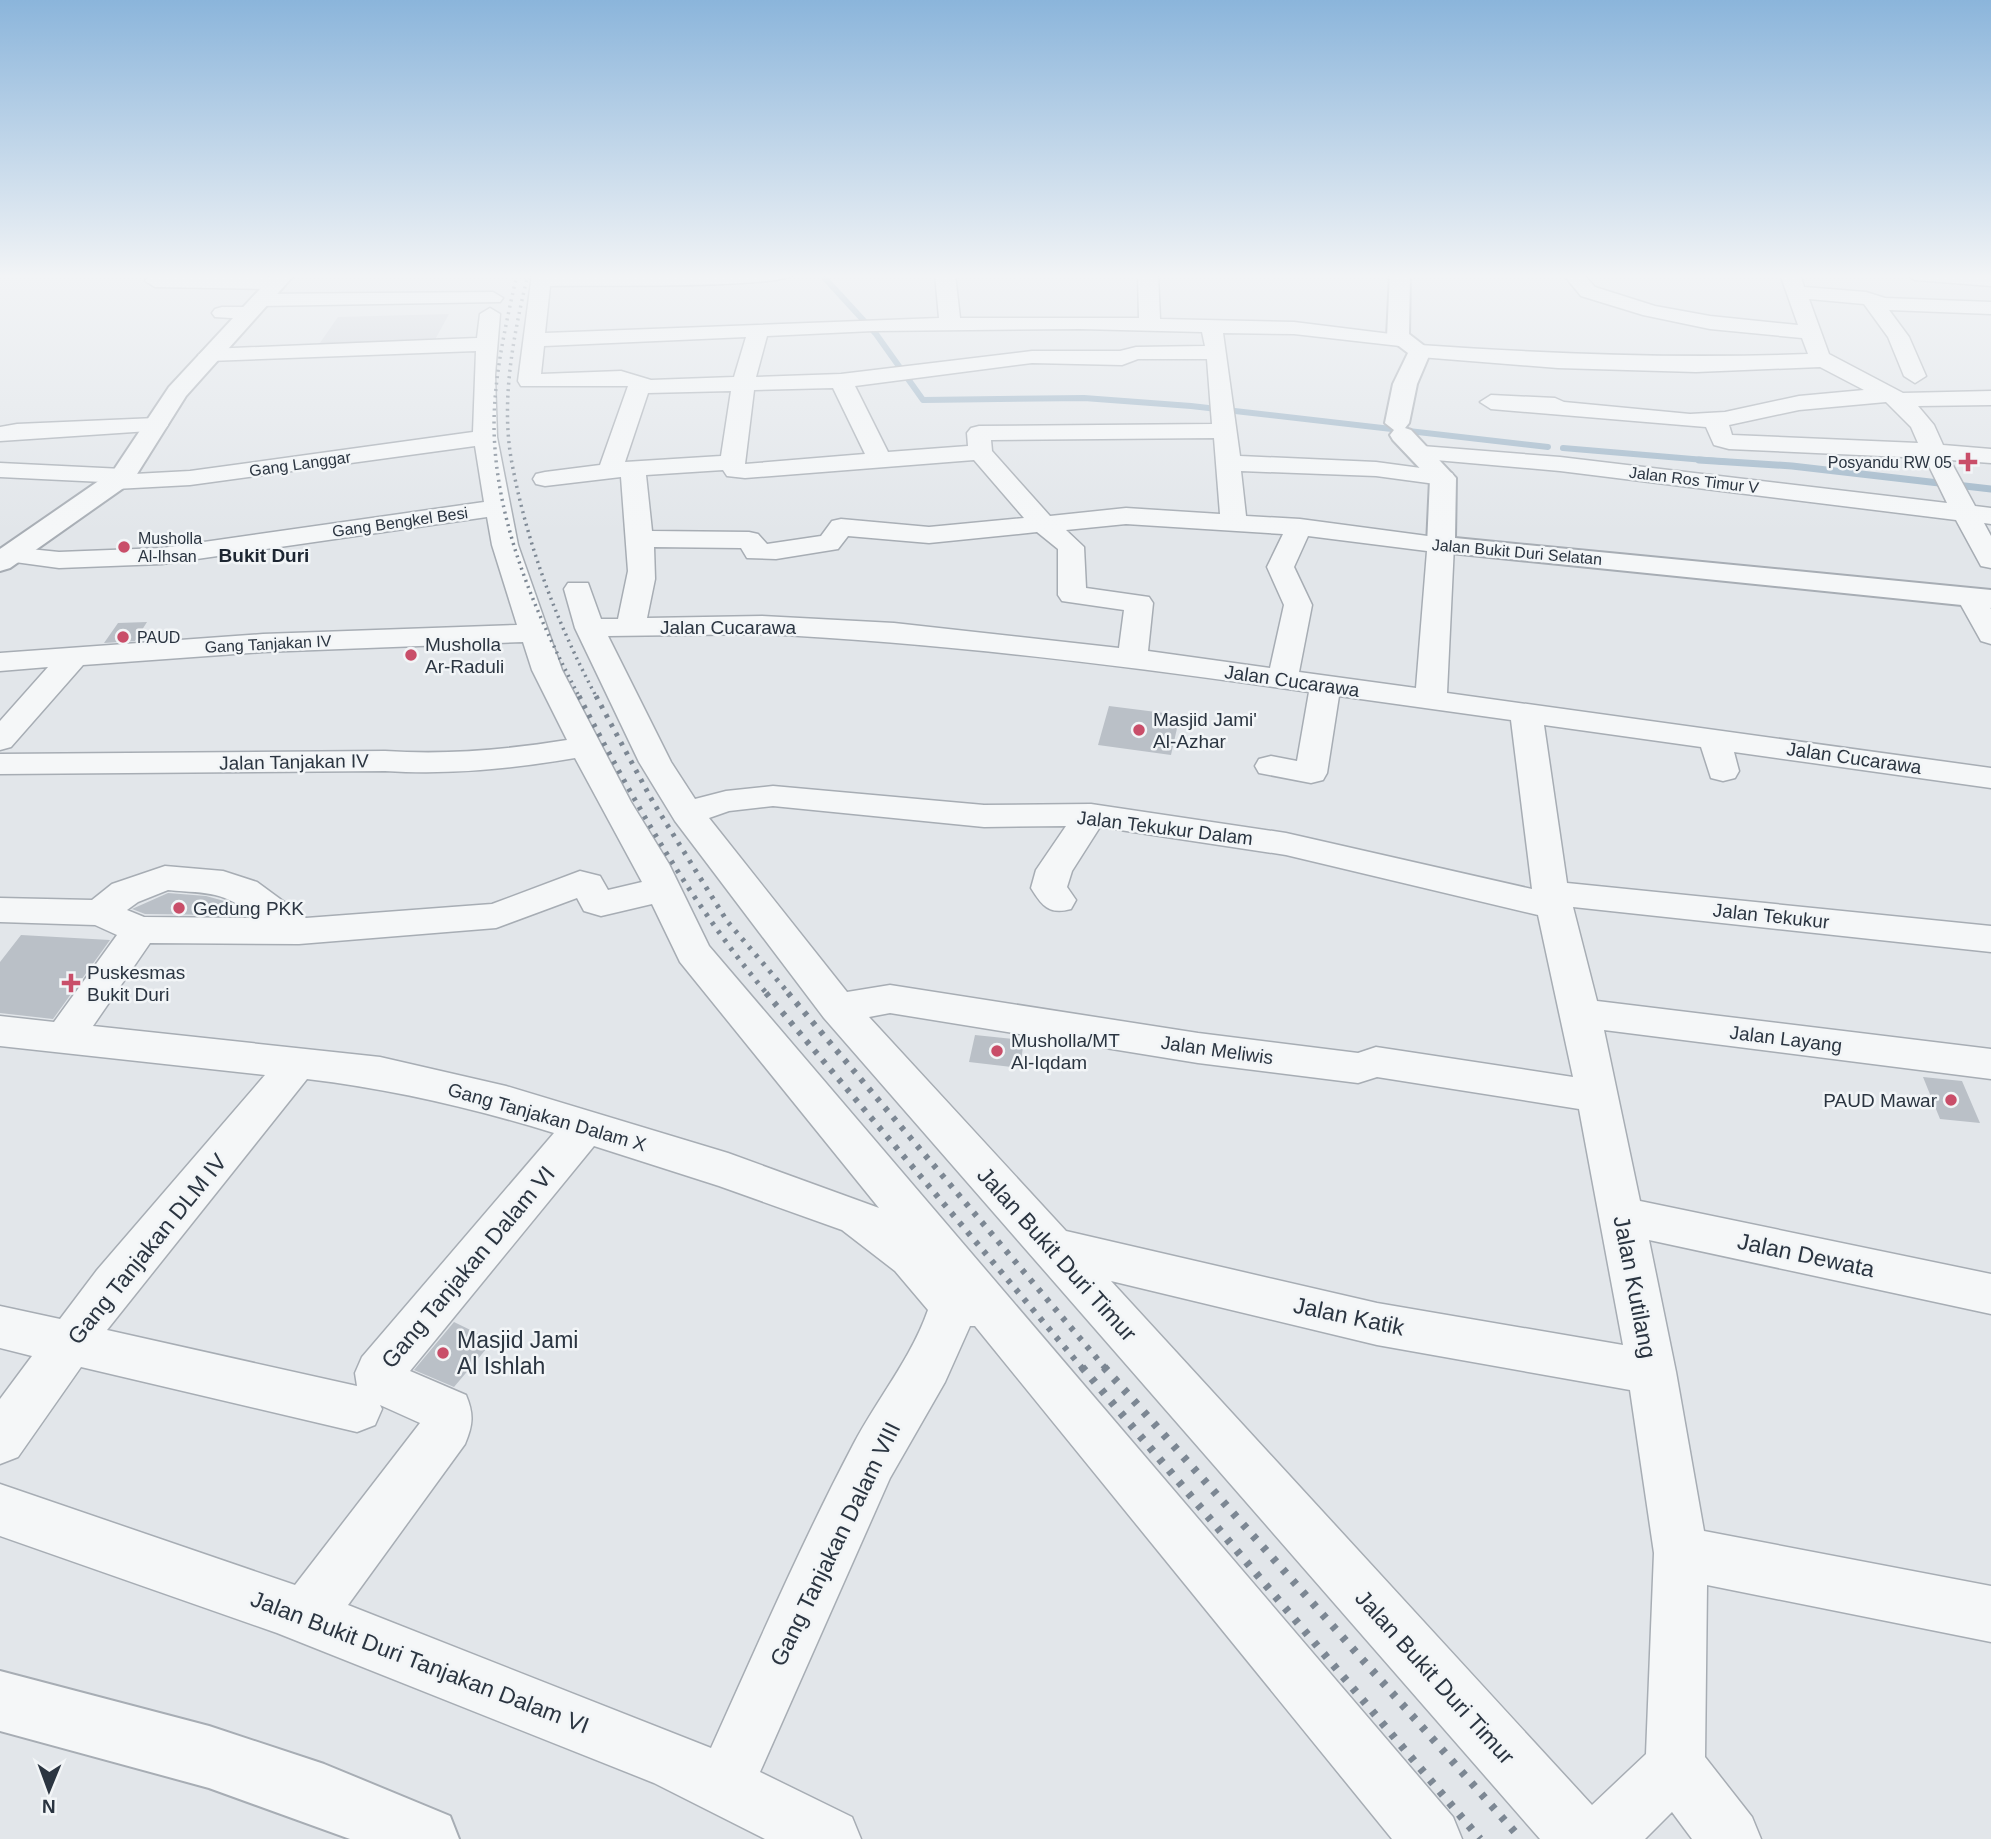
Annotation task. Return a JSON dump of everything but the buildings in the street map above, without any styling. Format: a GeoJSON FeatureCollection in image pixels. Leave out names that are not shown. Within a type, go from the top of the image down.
{"type":"FeatureCollection","features":[{"type":"Feature","properties":{"kind":"street"},"geometry":{"type":"LineString","coordinates":[[5,559],[119,479],[177,391],[205,360]]}},
{"type":"Feature","properties":{"kind":"street"},"geometry":{"type":"LineString","coordinates":[[487,360],[485,437],[505,545],[537,633],[547,670],[614,802],[663,889],[693,953],[970,1305],[1431,1839]]}},
{"type":"Feature","properties":{"kind":"street"},"geometry":{"type":"LineString","coordinates":[[532,360],[529,381],[621,378],[641,382],[622,470],[632,498],[641,539],[640,590],[599,615]]}},
{"type":"Feature","properties":{"kind":"street"},"geometry":{"type":"LineString","coordinates":[[732,463],[743,385],[750,360]]}},
{"type":"Feature","properties":{"kind":"street"},"geometry":{"type":"LineString","coordinates":[[639,387],[841,381],[1011,360]]}},
{"type":"Feature","properties":{"kind":"street"},"geometry":{"type":"LineString","coordinates":[[1218,360],[1234,523]]}},
{"type":"Feature","properties":{"kind":"street"},"geometry":{"type":"LineString","coordinates":[[1408,360],[1399,429],[1443,478],[1431,700]]}},
{"type":"Feature","properties":{"kind":"street"},"geometry":{"type":"LineString","coordinates":[[1548,360],[1707,365],[1824,360],[1894,397],[1922,425],[1991,560]]}},
{"type":"Feature","properties":{"kind":"street"},"geometry":{"type":"LineString","coordinates":[[1703,360],[1707,365]]}},
{"type":"Feature","properties":{"kind":"street"},"geometry":{"type":"LineString","coordinates":[[1908,360],[1915,376]]}},
{"type":"Feature","properties":{"kind":"street"},"geometry":{"type":"LineString","coordinates":[[1556,430],[1559,361]]}},
{"type":"Feature","properties":{"kind":"street"},"geometry":{"type":"LineString","coordinates":[[841,381],[880,460]]}},
{"type":"Feature","properties":{"kind":"street"},"geometry":{"type":"LineString","coordinates":[[1492,401],[1556,430],[1646,419],[1716,420],[1799,404],[1894,397],[1991,398]]}},
{"type":"Feature","properties":{"kind":"street"},"geometry":{"type":"LineString","coordinates":[[545,479],[695,463],[732,463],[740,471],[880,460],[981,442],[1224,417]]}},
{"type":"Feature","properties":{"kind":"street"},"geometry":{"type":"LineString","coordinates":[[1716,420],[1724,441],[1840,449],[1852,445],[1991,456]]}},
{"type":"Feature","properties":{"kind":"street"},"geometry":{"type":"LineString","coordinates":[[0,435],[17,431],[156,425]]}},
{"type":"Feature","properties":{"kind":"street"},"geometry":{"type":"LineString","coordinates":[[1922,425],[1950,429]]}},
{"type":"Feature","properties":{"kind":"street","name":"Jalan Ros Timur V"},"geometry":{"type":"LineString","coordinates":[[1422,453],[1556,430],[1991,516]]}},
{"type":"Feature","properties":{"kind":"street","name":"Gang Langgar"},"geometry":{"type":"LineString","coordinates":[[0,470],[119,479],[190,478],[485,437]]}},
{"type":"Feature","properties":{"kind":"street"},"geometry":{"type":"LineString","coordinates":[[981,442],[1042,523],[1072,550],[1072,595],[1139,603],[1132,659]]}},
{"type":"Feature","properties":{"kind":"street"},"geometry":{"type":"LineString","coordinates":[[1226,463],[1376,469],[1443,478]]}},
{"type":"Feature","properties":{"kind":"street","name":"Gang Bengkel Besi"},"geometry":{"type":"LineString","coordinates":[[5,559],[162,556],[498,508]]}},
{"type":"Feature","properties":{"kind":"street","name":"Jalan Bukit Duri Selatan"},"geometry":{"type":"LineString","coordinates":[[641,539],[749,540],[757,552],[787,551],[803,544],[830,543],[841,527],[929,534],[1126,516],[1300,527],[1441,545],[1981,599]]}},
{"type":"Feature","properties":{"kind":"street"},"geometry":{"type":"LineString","coordinates":[[1283,679],[1298,605],[1297,595],[1282,574],[1280,560],[1300,527]]}},
{"type":"Feature","properties":{"kind":"street"},"geometry":{"type":"LineString","coordinates":[[1981,599],[1991,635]]}},
{"type":"Feature","properties":{"kind":"street","name":"Jalan Cucarawa"},"geometry":{"type":"LineString","coordinates":[[599,615],[870,629],[1132,659],[1991,778]]}},
{"type":"Feature","properties":{"kind":"street","name":"Jalan Bukit Duri Timur"},"geometry":{"type":"LineString","coordinates":[[599,615],[655,762],[687,813],[838,1007],[1581,1839]]}},
{"type":"Feature","properties":{"kind":"street","name":"Gang Tanjakan IV"},"geometry":{"type":"LineString","coordinates":[[0,662],[263,643],[537,633]]}},
{"type":"Feature","properties":{"kind":"street"},"geometry":{"type":"LineString","coordinates":[[0,740],[74,657]]}},
{"type":"Feature","properties":{"kind":"street"},"geometry":{"type":"LineString","coordinates":[[1271,766],[1311,773],[1325,685]]}},
{"type":"Feature","properties":{"kind":"street","name":"Jalan Kutilang"},"geometry":{"type":"LineString","coordinates":[[1527,715],[1553,900],[1581,1013],[1652,1372],[1681,1553],[1675,1767]]}},
{"type":"Feature","properties":{"kind":"street"},"geometry":{"type":"LineString","coordinates":[[1715,739],[1723,771]]}},
{"type":"Feature","properties":{"kind":"street","name":"Jalan Tanjakan IV"},"geometry":{"type":"LineString","coordinates":[[0,764],[385,761],[434,764],[501,761],[587,746]]}},
{"type":"Feature","properties":{"kind":"street","name":"Jalan Tekukur Dalam"},"geometry":{"type":"LineString","coordinates":[[687,813],[726,801],[773,796],[984,816],[1091,815],[1286,844],[1553,900]]}},
{"type":"Feature","properties":{"kind":"street"},"geometry":{"type":"LineString","coordinates":[[1058,900],[1049,888],[1055,870],[1091,815]]}},
{"type":"Feature","properties":{"kind":"street"},"geometry":{"type":"LineString","coordinates":[[100,913],[125,893],[165,878],[223,883],[244,890],[299,931]]}},
{"type":"Feature","properties":{"kind":"street"},"geometry":{"type":"LineString","coordinates":[[0,910],[100,913],[140,930],[299,931],[496,916],[580,883],[587,884],[597,902],[601,904],[663,889]]}},
{"type":"Feature","properties":{"kind":"street","name":"Jalan Tekukur"},"geometry":{"type":"LineString","coordinates":[[1553,900],[1991,939]]}},
{"type":"Feature","properties":{"kind":"street"},"geometry":{"type":"LineString","coordinates":[[64,1038],[140,930]]}},
{"type":"Feature","properties":{"kind":"street","name":"Jalan Meliwis"},"geometry":{"type":"LineString","coordinates":[[838,1007],[890,999],[1198,1048],[1358,1068],[1376,1062],[1596,1096]]}},
{"type":"Feature","properties":{"kind":"street","name":"Jalan Layang"},"geometry":{"type":"LineString","coordinates":[[1581,1013],[1991,1064]]}},
{"type":"Feature","properties":{"kind":"street","name":"Gang Tanjakan Dalam X"},"geometry":{"type":"LineString","coordinates":[[0,1031],[298,1061],[393,1075],[506,1102],[727,1171],[858,1217],[970,1305]]}},
{"type":"Feature","properties":{"kind":"street","name":"Gang Tanjakan DLM IV"},"geometry":{"type":"LineString","coordinates":[[0,1440],[113,1284],[254,1119],[298,1061]]}},
{"type":"Feature","properties":{"kind":"street","name":"Gang Tanjakan Dalam VI"},"geometry":{"type":"LineString","coordinates":[[306,1616],[447,1427],[448,1412],[383,1383],[378,1379],[379,1373],[584,1128]]}},
{"type":"Feature","properties":{"kind":"street","name":"Jalan Dewata"},"geometry":{"type":"LineString","coordinates":[[1621,1216],[1991,1294]]}},
{"type":"Feature","properties":{"kind":"street","name":"Jalan Katik"},"geometry":{"type":"LineString","coordinates":[[1050,1247],[1377,1324],[1652,1372]]}},
{"type":"Feature","properties":{"kind":"street","name":"Gang Tanjakan Dalam VIII"},"geometry":{"type":"LineString","coordinates":[[724,1786],[846,1514],[893,1421],[947,1330],[970,1305]]}},
{"type":"Feature","properties":{"kind":"street"},"geometry":{"type":"LineString","coordinates":[[0,1327],[357,1409]]}},
{"type":"Feature","properties":{"kind":"street","name":"Jalan Bukit Duri Tanjakan Dalam VI"},"geometry":{"type":"LineString","coordinates":[[0,1510],[306,1616],[672,1760],[830,1839]]}},
{"type":"Feature","properties":{"kind":"street"},"geometry":{"type":"LineString","coordinates":[[1681,1553],[1991,1615]]}},
{"type":"Feature","properties":{"kind":"street"},"geometry":{"type":"LineString","coordinates":[[0,1701],[209,1757],[324,1796],[427,1839]]}},
{"type":"Feature","properties":{"kind":"street"},"geometry":{"type":"LineString","coordinates":[[1601,1839],[1675,1767],[1730,1839]]}},
{"type":"Feature","properties":{"kind":"waterway"},"geometry":{"type":"LineString","coordinates":[[894,360],[923,400],[1084,398],[1191,406],[1548,447]]}},
{"type":"Feature","properties":{"kind":"waterway"},"geometry":{"type":"LineString","coordinates":[[1563,448],[1722,461]]}},
{"type":"Feature","properties":{"kind":"waterway"},"geometry":{"type":"LineString","coordinates":[[1699,460],[1722,461]]}},
{"type":"Feature","properties":{"kind":"waterway"},"geometry":{"type":"LineString","coordinates":[[1722,461],[1792,466],[1991,489]]}},
{"type":"Feature","properties":{"kind":"waterway"},"geometry":{"type":"LineString","coordinates":[[1722,461],[1728,462]]}},
{"type":"Feature","properties":{"kind":"railway"},"geometry":{"type":"LineString","coordinates":[[500,360],[494,426],[496,462],[510,532],[534,601],[579,696]]}},
{"type":"Feature","properties":{"kind":"railway"},"geometry":{"type":"LineString","coordinates":[[511,360],[508,435],[525,521],[556,612],[597,698]]}},
{"type":"Feature","properties":{"kind":"railway"},"geometry":{"type":"LineString","coordinates":[[579,696],[665,851],[714,925],[768,995]]}},
{"type":"Feature","properties":{"kind":"railway"},"geometry":{"type":"LineString","coordinates":[[596,696],[653,802],[727,921],[790,995]]}},
{"type":"Feature","properties":{"kind":"railway"},"geometry":{"type":"LineString","coordinates":[[766,993],[1083,1369]]}},
{"type":"Feature","properties":{"kind":"railway"},"geometry":{"type":"LineString","coordinates":[[788,993],[1106,1369]]}},
{"type":"Feature","properties":{"kind":"railway"},"geometry":{"type":"LineString","coordinates":[[1082,1367],[1480,1839]]}},
{"type":"Feature","properties":{"kind":"railway"},"geometry":{"type":"LineString","coordinates":[[1104,1367],[1521,1839]]}},
{"type":"Feature","properties":{"kind":"place","name":"Posyandu RW 05"},"geometry":{"type":"Point","coordinates":[1968,462]}},
{"type":"Feature","properties":{"kind":"place","name":"Musholla Al-Ihsan"},"geometry":{"type":"Point","coordinates":[124,547]}},
{"type":"Feature","properties":{"kind":"place","name":"PAUD"},"geometry":{"type":"Point","coordinates":[123,637]}},
{"type":"Feature","properties":{"kind":"place","name":"Musholla Ar-Raduli"},"geometry":{"type":"Point","coordinates":[411,655]}},
{"type":"Feature","properties":{"kind":"place","name":"Masjid Jami' Al-Azhar"},"geometry":{"type":"Point","coordinates":[1139,730]}},
{"type":"Feature","properties":{"kind":"place","name":"Gedung PKK"},"geometry":{"type":"Point","coordinates":[179,908]}},
{"type":"Feature","properties":{"kind":"place","name":"Puskesmas Bukit Duri"},"geometry":{"type":"Point","coordinates":[71,983]}},
{"type":"Feature","properties":{"kind":"place","name":"Musholla/MT Al-Iqdam"},"geometry":{"type":"Point","coordinates":[997,1051]}},
{"type":"Feature","properties":{"kind":"place","name":"PAUD Mawar"},"geometry":{"type":"Point","coordinates":[1951,1100]}},
{"type":"Feature","properties":{"kind":"place","name":"Masjid Jami Al Ishlah"},"geometry":{"type":"Point","coordinates":[443,1353]}},
{"type":"Feature","properties":{"kind":"district","name":"Bukit Duri"},"geometry":{"type":"Point","coordinates":[264,555]}}]}
